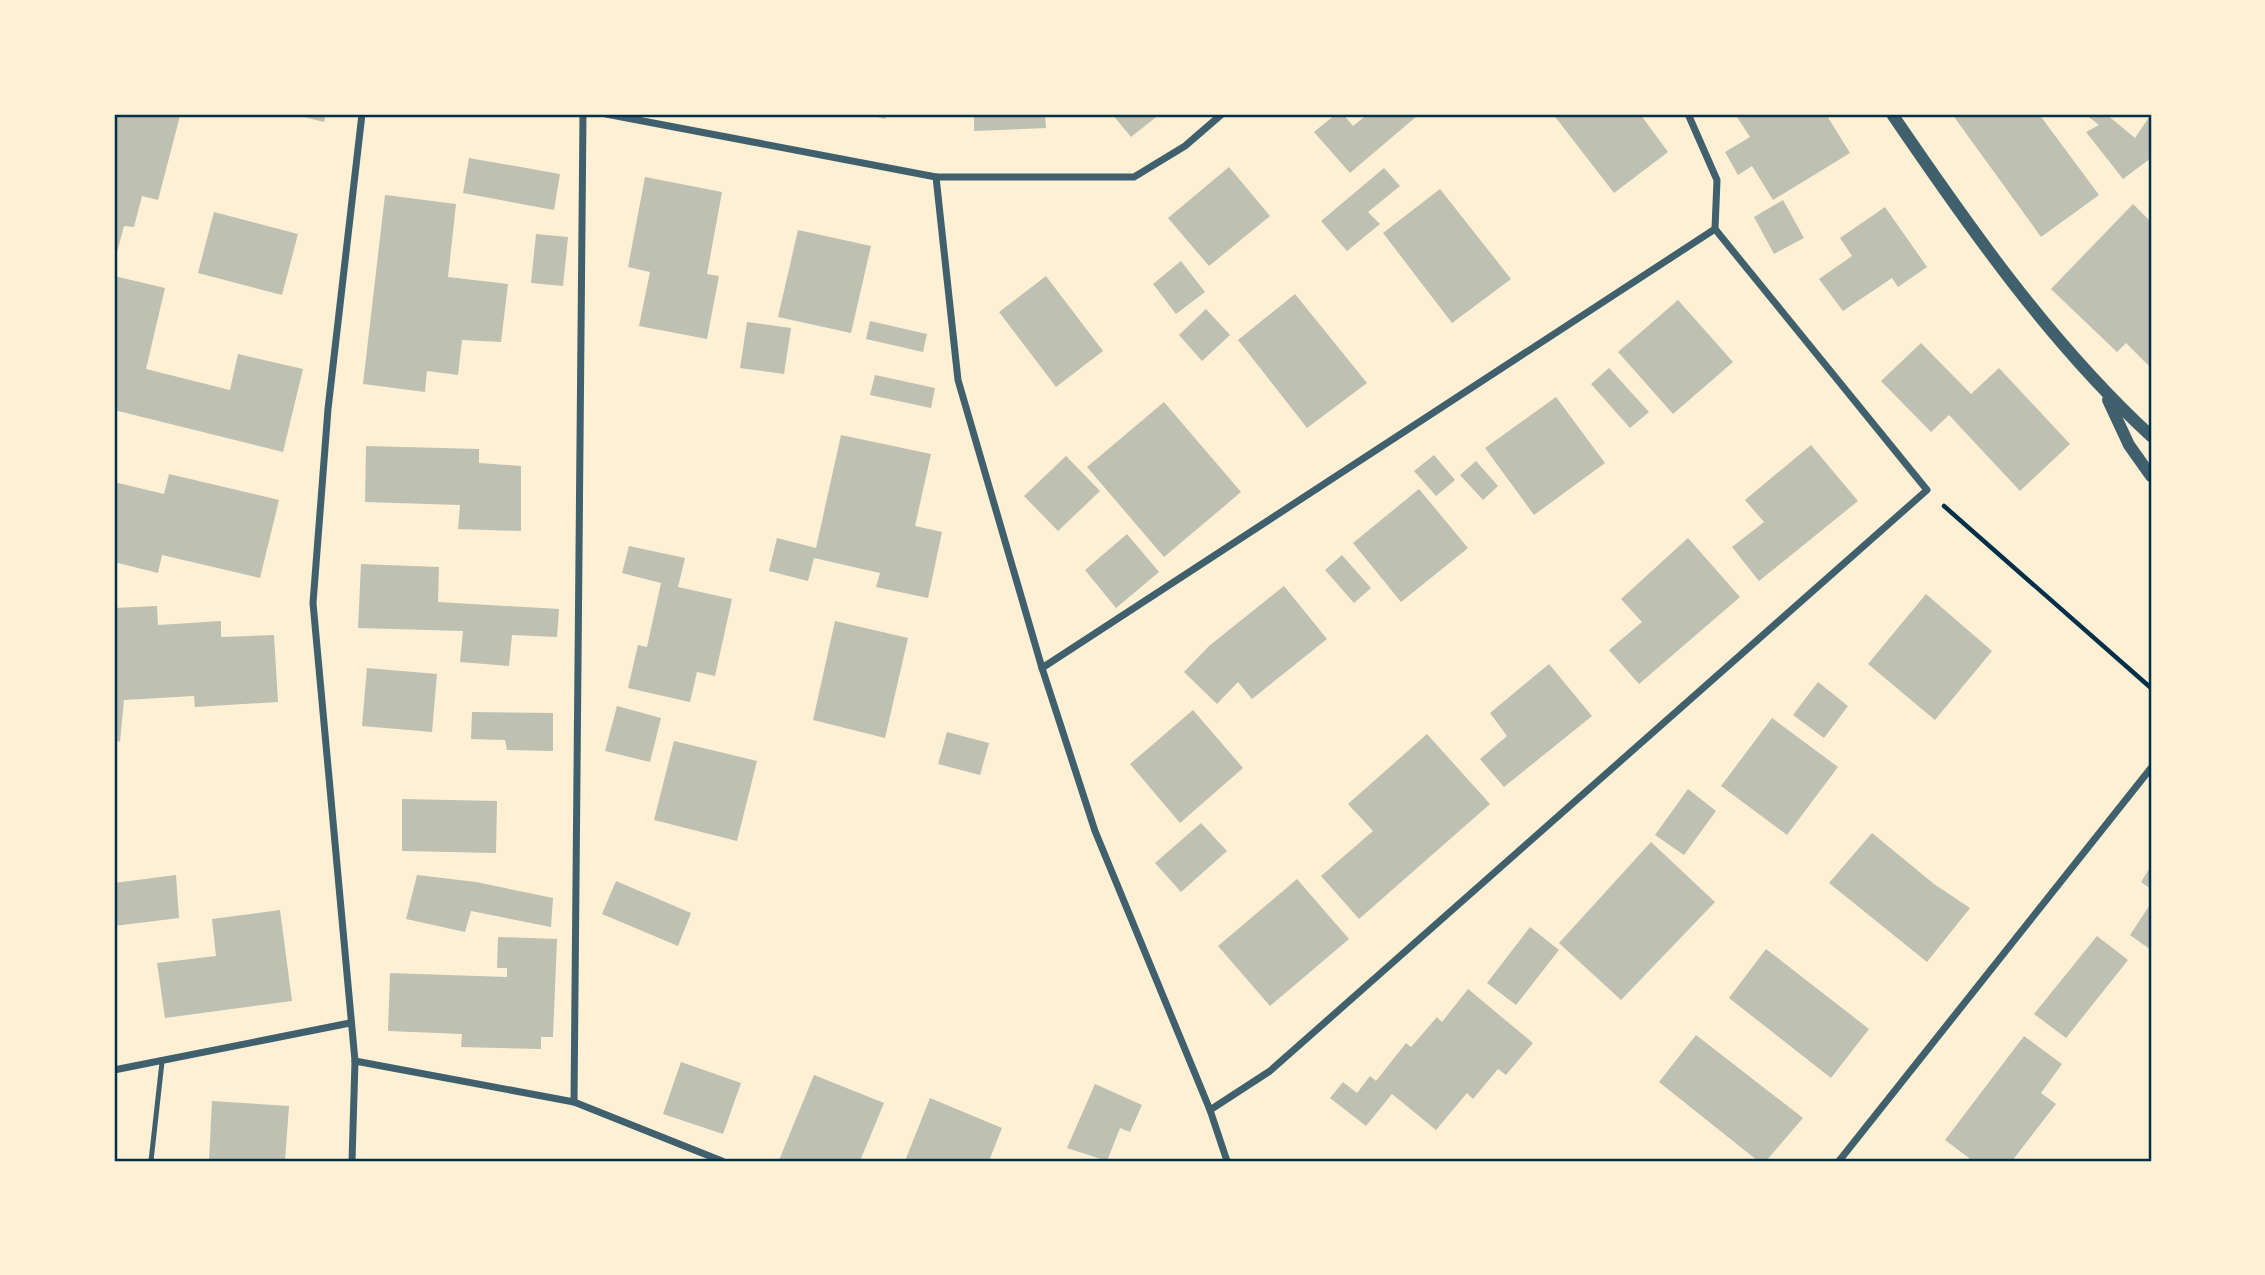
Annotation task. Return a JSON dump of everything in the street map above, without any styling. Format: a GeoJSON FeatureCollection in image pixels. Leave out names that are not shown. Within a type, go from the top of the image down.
{"type":"FeatureCollection","features":[{"type":"Feature","properties":{"kind":"street"},"geometry":{"type":"LineString","coordinates":[[352,1161],[355,1061],[313,603],[328,409],[362,114]]}},
{"type":"Feature","properties":{"kind":"street"},"geometry":{"type":"LineString","coordinates":[[574,1102],[583,114]]}},
{"type":"Feature","properties":{"kind":"street"},"geometry":{"type":"LineString","coordinates":[[606,114],[936,177],[1135,177],[1185,146],[1222,114]]}},
{"type":"Feature","properties":{"kind":"street"},"geometry":{"type":"LineString","coordinates":[[1210,1110],[1270,1071],[1927,490],[1715,229],[1717,180],[1688,114]]}},
{"type":"Feature","properties":{"kind":"street"},"geometry":{"type":"LineString","coordinates":[[1892,114],[1962,217],[2105,394],[2151,436]]}},
{"type":"Feature","properties":{"kind":"street"},"geometry":{"type":"LineString","coordinates":[[936,177],[958,380],[1042,668],[1095,831],[1210,1110],[1227,1161]]}},
{"type":"Feature","properties":{"kind":"street"},"geometry":{"type":"LineString","coordinates":[[1042,668],[1715,229]]}},
{"type":"Feature","properties":{"kind":"street"},"geometry":{"type":"LineString","coordinates":[[2105,394],[2129,445],[2151,476]]}},
{"type":"Feature","properties":{"kind":"street"},"geometry":{"type":"LineString","coordinates":[[1839,1161],[2151,768]]}},
{"type":"Feature","properties":{"kind":"street"},"geometry":{"type":"LineString","coordinates":[[114,1070],[350,1023]]}},
{"type":"Feature","properties":{"kind":"street"},"geometry":{"type":"LineString","coordinates":[[355,1061],[574,1102],[722,1161]]}},
{"type":"Feature","properties":{"kind":"lane"},"geometry":{"type":"LineString","coordinates":[[151,1161],[162,1062]]}},
{"type":"Feature","properties":{"kind":"path"},"geometry":{"type":"LineString","coordinates":[[1927,490],[2151,688]]}},
{"type":"Feature","properties":{"kind":"building"},"geometry":{"type":"Polygon","coordinates":[[[114,114],[180,116],[158,200],[142,196],[134,227],[124,226],[116,256],[114,256],[114,114]]]}},
{"type":"Feature","properties":{"kind":"building"},"geometry":{"type":"Polygon","coordinates":[[[291,114],[326,114],[324,122],[291,114]]]}},
{"type":"Feature","properties":{"kind":"building"},"geometry":{"type":"Polygon","coordinates":[[[866,114],[887,114],[885,119],[866,114]]]}},
{"type":"Feature","properties":{"kind":"building"},"geometry":{"type":"Polygon","coordinates":[[[974,114],[1045,114],[1046,128],[974,131],[974,114]]]}},
{"type":"Feature","properties":{"kind":"building"},"geometry":{"type":"Polygon","coordinates":[[[1112,114],[1160,114],[1131,137],[1112,114]]]}},
{"type":"Feature","properties":{"kind":"building"},"geometry":{"type":"Polygon","coordinates":[[[1336,114],[1343,114],[1353,126],[1368,114],[1417,116],[1350,173],[1314,132],[1336,114]]]}},
{"type":"Feature","properties":{"kind":"building"},"geometry":{"type":"Polygon","coordinates":[[[1553,114],[1640,114],[1668,152],[1614,193],[1553,114]]]}},
{"type":"Feature","properties":{"kind":"building"},"geometry":{"type":"Polygon","coordinates":[[[1735,114],[1826,114],[1850,153],[1773,200],[1752,166],[1738,175],[1725,152],[1750,137],[1735,114]]]}},
{"type":"Feature","properties":{"kind":"building"},"geometry":{"type":"Polygon","coordinates":[[[1952,114],[2039,114],[2099,195],[2041,237],[1952,114]]]}},
{"type":"Feature","properties":{"kind":"building"},"geometry":{"type":"Polygon","coordinates":[[[2085,114],[2106,114],[2135,138],[2151,114],[2151,158],[2123,179],[2086,132],[2099,125],[2085,114]]]}},
{"type":"Feature","properties":{"kind":"building"},"geometry":{"type":"Polygon","coordinates":[[[469,158],[560,174],[554,210],[463,193],[469,158]]]}},
{"type":"Feature","properties":{"kind":"building"},"geometry":{"type":"Polygon","coordinates":[[[1229,167],[1270,216],[1209,266],[1168,218],[1229,167]]]}},
{"type":"Feature","properties":{"kind":"building"},"geometry":{"type":"Polygon","coordinates":[[[1384,168],[1400,186],[1368,212],[1380,224],[1347,251],[1321,221],[1384,168]]]}},
{"type":"Feature","properties":{"kind":"building"},"geometry":{"type":"Polygon","coordinates":[[[645,177],[722,192],[707,274],[719,276],[707,339],[639,326],[650,272],[628,267],[645,177]]]}},
{"type":"Feature","properties":{"kind":"building"},"geometry":{"type":"Polygon","coordinates":[[[1440,189],[1511,279],[1452,323],[1383,233],[1440,189]]]}},
{"type":"Feature","properties":{"kind":"building"},"geometry":{"type":"Polygon","coordinates":[[[385,195],[456,204],[448,277],[508,284],[501,342],[462,340],[458,375],[427,371],[425,392],[363,384],[385,195]]]}},
{"type":"Feature","properties":{"kind":"building"},"geometry":{"type":"Polygon","coordinates":[[[1783,200],[1804,238],[1774,254],[1754,217],[1783,200]]]}},
{"type":"Feature","properties":{"kind":"building"},"geometry":{"type":"Polygon","coordinates":[[[2133,204],[2151,222],[2151,368],[2126,343],[2117,352],[2051,289],[2133,204]]]}},
{"type":"Feature","properties":{"kind":"building"},"geometry":{"type":"Polygon","coordinates":[[[1885,207],[1927,267],[1898,287],[1892,278],[1843,311],[1819,279],[1852,256],[1840,238],[1885,207]]]}},
{"type":"Feature","properties":{"kind":"building"},"geometry":{"type":"Polygon","coordinates":[[[214,212],[298,234],[282,295],[198,273],[214,212]]]}},
{"type":"Feature","properties":{"kind":"building"},"geometry":{"type":"Polygon","coordinates":[[[798,230],[871,246],[851,333],[778,317],[798,230]]]}},
{"type":"Feature","properties":{"kind":"building"},"geometry":{"type":"Polygon","coordinates":[[[536,234],[568,237],[563,286],[531,283],[536,234]]]}},
{"type":"Feature","properties":{"kind":"building"},"geometry":{"type":"Polygon","coordinates":[[[1181,261],[1205,292],[1176,314],[1153,284],[1181,261]]]}},
{"type":"Feature","properties":{"kind":"building"},"geometry":{"type":"Polygon","coordinates":[[[114,276],[165,288],[146,369],[230,390],[238,354],[303,369],[283,452],[114,410],[114,276]]]}},
{"type":"Feature","properties":{"kind":"building"},"geometry":{"type":"Polygon","coordinates":[[[1046,276],[1103,351],[1056,387],[999,312],[1046,276]]]}},
{"type":"Feature","properties":{"kind":"building"},"geometry":{"type":"Polygon","coordinates":[[[1295,294],[1367,383],[1307,428],[1238,340],[1295,294]]]}},
{"type":"Feature","properties":{"kind":"building"},"geometry":{"type":"Polygon","coordinates":[[[1678,300],[1733,362],[1673,414],[1618,352],[1678,300]]]}},
{"type":"Feature","properties":{"kind":"building"},"geometry":{"type":"Polygon","coordinates":[[[1206,309],[1230,335],[1202,361],[1179,335],[1206,309]]]}},
{"type":"Feature","properties":{"kind":"building"},"geometry":{"type":"Polygon","coordinates":[[[870,321],[927,334],[923,352],[866,339],[870,321]]]}},
{"type":"Feature","properties":{"kind":"building"},"geometry":{"type":"Polygon","coordinates":[[[747,322],[791,328],[784,374],[740,368],[747,322]]]}},
{"type":"Feature","properties":{"kind":"building"},"geometry":{"type":"Polygon","coordinates":[[[1921,343],[1971,394],[1999,368],[2070,444],[2020,491],[1949,415],[1931,432],[1881,381],[1921,343]]]}},
{"type":"Feature","properties":{"kind":"building"},"geometry":{"type":"Polygon","coordinates":[[[1609,368],[1649,412],[1630,428],[1591,384],[1609,368]]]}},
{"type":"Feature","properties":{"kind":"building"},"geometry":{"type":"Polygon","coordinates":[[[875,375],[935,388],[931,408],[870,395],[875,375]]]}},
{"type":"Feature","properties":{"kind":"building"},"geometry":{"type":"Polygon","coordinates":[[[1556,397],[1605,463],[1534,515],[1485,448],[1556,397]]]}},
{"type":"Feature","properties":{"kind":"building"},"geometry":{"type":"Polygon","coordinates":[[[1164,402],[1241,492],[1164,557],[1087,467],[1164,402]]]}},
{"type":"Feature","properties":{"kind":"building"},"geometry":{"type":"Polygon","coordinates":[[[841,435],[931,454],[915,526],[942,532],[928,598],[876,587],[880,573],[814,558],[808,581],[769,571],[777,538],[816,548],[841,435]]]}},
{"type":"Feature","properties":{"kind":"building"},"geometry":{"type":"Polygon","coordinates":[[[1811,445],[1858,501],[1759,581],[1732,547],[1764,522],[1745,500],[1811,445]]]}},
{"type":"Feature","properties":{"kind":"building"},"geometry":{"type":"Polygon","coordinates":[[[366,446],[479,449],[479,463],[521,466],[521,531],[458,529],[460,505],[365,502],[366,446]]]}},
{"type":"Feature","properties":{"kind":"building"},"geometry":{"type":"Polygon","coordinates":[[[1434,455],[1455,480],[1436,496],[1414,471],[1434,455]]]}},
{"type":"Feature","properties":{"kind":"building"},"geometry":{"type":"Polygon","coordinates":[[[1066,456],[1100,491],[1058,531],[1024,496],[1066,456]]]}},
{"type":"Feature","properties":{"kind":"building"},"geometry":{"type":"Polygon","coordinates":[[[1476,461],[1498,486],[1483,500],[1460,475],[1476,461]]]}},
{"type":"Feature","properties":{"kind":"building"},"geometry":{"type":"Polygon","coordinates":[[[169,474],[279,500],[260,578],[162,555],[158,573],[114,562],[114,482],[164,494],[169,474]]]}},
{"type":"Feature","properties":{"kind":"building"},"geometry":{"type":"Polygon","coordinates":[[[1419,489],[1468,548],[1401,602],[1353,543],[1419,489]]]}},
{"type":"Feature","properties":{"kind":"building"},"geometry":{"type":"Polygon","coordinates":[[[1127,534],[1159,572],[1116,608],[1085,570],[1127,534]]]}},
{"type":"Feature","properties":{"kind":"building"},"geometry":{"type":"Polygon","coordinates":[[[1688,538],[1740,597],[1639,684],[1609,650],[1642,622],[1621,599],[1688,538]]]}},
{"type":"Feature","properties":{"kind":"building"},"geometry":{"type":"Polygon","coordinates":[[[629,546],[685,558],[678,587],[732,599],[715,676],[697,672],[690,702],[628,688],[638,645],[647,647],[661,583],[622,573],[629,546]]]}},
{"type":"Feature","properties":{"kind":"building"},"geometry":{"type":"Polygon","coordinates":[[[1342,555],[1371,588],[1354,603],[1325,570],[1342,555]]]}},
{"type":"Feature","properties":{"kind":"building"},"geometry":{"type":"Polygon","coordinates":[[[361,564],[439,567],[438,602],[559,609],[557,637],[512,635],[509,666],[460,662],[463,631],[358,628],[361,564]]]}},
{"type":"Feature","properties":{"kind":"building"},"geometry":{"type":"Polygon","coordinates":[[[1284,586],[1327,639],[1252,699],[1238,682],[1217,704],[1184,672],[1209,646],[1284,586]]]}},
{"type":"Feature","properties":{"kind":"building"},"geometry":{"type":"Polygon","coordinates":[[[1926,594],[1992,651],[1935,720],[1868,664],[1926,594]]]}},
{"type":"Feature","properties":{"kind":"building"},"geometry":{"type":"Polygon","coordinates":[[[157,606],[158,625],[221,621],[221,637],[274,635],[278,702],[195,707],[194,696],[124,700],[120,742],[114,740],[114,608],[157,606]]]}},
{"type":"Feature","properties":{"kind":"building"},"geometry":{"type":"Polygon","coordinates":[[[835,621],[908,638],[885,738],[813,720],[835,621]]]}},
{"type":"Feature","properties":{"kind":"building"},"geometry":{"type":"Polygon","coordinates":[[[1549,664],[1592,716],[1504,787],[1480,759],[1507,736],[1490,713],[1549,664]]]}},
{"type":"Feature","properties":{"kind":"building"},"geometry":{"type":"Polygon","coordinates":[[[367,668],[437,674],[432,732],[362,726],[367,668]]]}},
{"type":"Feature","properties":{"kind":"building"},"geometry":{"type":"Polygon","coordinates":[[[1818,682],[1848,706],[1824,738],[1793,715],[1818,682]]]}},
{"type":"Feature","properties":{"kind":"building"},"geometry":{"type":"Polygon","coordinates":[[[617,706],[661,718],[650,762],[605,751],[617,706]]]}},
{"type":"Feature","properties":{"kind":"building"},"geometry":{"type":"Polygon","coordinates":[[[1193,710],[1243,768],[1180,823],[1130,764],[1193,710]]]}},
{"type":"Feature","properties":{"kind":"building"},"geometry":{"type":"Polygon","coordinates":[[[472,712],[553,713],[553,751],[507,750],[505,740],[471,739],[472,712]]]}},
{"type":"Feature","properties":{"kind":"building"},"geometry":{"type":"Polygon","coordinates":[[[1772,718],[1838,767],[1787,835],[1721,786],[1772,718]]]}},
{"type":"Feature","properties":{"kind":"building"},"geometry":{"type":"Polygon","coordinates":[[[947,732],[989,743],[980,775],[938,764],[947,732]]]}},
{"type":"Feature","properties":{"kind":"building"},"geometry":{"type":"Polygon","coordinates":[[[1427,734],[1490,804],[1359,919],[1321,876],[1373,831],[1348,804],[1427,734]]]}},
{"type":"Feature","properties":{"kind":"building"},"geometry":{"type":"Polygon","coordinates":[[[674,741],[757,761],[737,841],[654,820],[674,741]]]}},
{"type":"Feature","properties":{"kind":"building"},"geometry":{"type":"Polygon","coordinates":[[[1688,789],[1716,811],[1684,855],[1655,835],[1688,789]]]}},
{"type":"Feature","properties":{"kind":"building"},"geometry":{"type":"Polygon","coordinates":[[[402,799],[497,801],[496,853],[402,851],[402,799]]]}},
{"type":"Feature","properties":{"kind":"building"},"geometry":{"type":"Polygon","coordinates":[[[1201,823],[1227,851],[1181,892],[1155,863],[1201,823]]]}},
{"type":"Feature","properties":{"kind":"building"},"geometry":{"type":"Polygon","coordinates":[[[1872,833],[1934,884],[1970,908],[1927,962],[1829,883],[1872,833]]]}},
{"type":"Feature","properties":{"kind":"building"},"geometry":{"type":"Polygon","coordinates":[[[1651,842],[1715,902],[1621,1000],[1559,943],[1651,842]]]}},
{"type":"Feature","properties":{"kind":"building"},"geometry":{"type":"Polygon","coordinates":[[[2151,866],[2151,889],[2141,882],[2151,866]]]}},
{"type":"Feature","properties":{"kind":"building"},"geometry":{"type":"Polygon","coordinates":[[[176,875],[179,918],[114,926],[114,883],[176,875]]]}},
{"type":"Feature","properties":{"kind":"building"},"geometry":{"type":"Polygon","coordinates":[[[417,875],[476,882],[553,898],[551,927],[471,911],[465,932],[406,919],[417,875]]]}},
{"type":"Feature","properties":{"kind":"building"},"geometry":{"type":"Polygon","coordinates":[[[1297,879],[1349,939],[1270,1006],[1218,946],[1297,879]]]}},
{"type":"Feature","properties":{"kind":"building"},"geometry":{"type":"Polygon","coordinates":[[[616,881],[691,913],[678,946],[602,914],[616,881]]]}},
{"type":"Feature","properties":{"kind":"building"},"geometry":{"type":"Polygon","coordinates":[[[2151,903],[2151,950],[2130,935],[2151,903]]]}},
{"type":"Feature","properties":{"kind":"building"},"geometry":{"type":"Polygon","coordinates":[[[280,910],[292,1001],[165,1018],[157,963],[216,956],[212,919],[280,910]]]}},
{"type":"Feature","properties":{"kind":"building"},"geometry":{"type":"Polygon","coordinates":[[[1530,927],[1559,950],[1516,1005],[1487,983],[1530,927]]]}},
{"type":"Feature","properties":{"kind":"building"},"geometry":{"type":"Polygon","coordinates":[[[2097,936],[2128,960],[2066,1038],[2034,1014],[2097,936]]]}},
{"type":"Feature","properties":{"kind":"building"},"geometry":{"type":"Polygon","coordinates":[[[498,937],[557,939],[553,1037],[541,1037],[541,1049],[461,1047],[462,1034],[388,1031],[390,973],[507,977],[507,968],[497,968],[498,937]]]}},
{"type":"Feature","properties":{"kind":"building"},"geometry":{"type":"Polygon","coordinates":[[[1766,949],[1869,1029],[1831,1078],[1729,998],[1766,949]]]}},
{"type":"Feature","properties":{"kind":"building"},"geometry":{"type":"Polygon","coordinates":[[[1468,989],[1533,1043],[1506,1075],[1498,1069],[1473,1099],[1467,1093],[1436,1130],[1392,1094],[1366,1126],[1330,1098],[1343,1082],[1357,1093],[1370,1076],[1376,1081],[1406,1043],[1411,1047],[1437,1017],[1442,1022],[1468,989]]]}},
{"type":"Feature","properties":{"kind":"building"},"geometry":{"type":"Polygon","coordinates":[[[1696,1035],[1803,1118],[1766,1161],[1758,1161],[1659,1082],[1696,1035]]]}},
{"type":"Feature","properties":{"kind":"building"},"geometry":{"type":"Polygon","coordinates":[[[2024,1036],[2062,1064],[2041,1093],[2056,1104],[2012,1161],[1973,1161],[1945,1140],[2024,1036]]]}},
{"type":"Feature","properties":{"kind":"building"},"geometry":{"type":"Polygon","coordinates":[[[681,1062],[741,1083],[723,1134],[663,1114],[681,1062]]]}},
{"type":"Feature","properties":{"kind":"building"},"geometry":{"type":"Polygon","coordinates":[[[814,1075],[884,1103],[860,1161],[779,1160],[814,1075]]]}},
{"type":"Feature","properties":{"kind":"building"},"geometry":{"type":"Polygon","coordinates":[[[1095,1084],[1142,1105],[1130,1132],[1120,1128],[1107,1161],[1067,1148],[1095,1084]]]}},
{"type":"Feature","properties":{"kind":"building"},"geometry":{"type":"Polygon","coordinates":[[[930,1098],[1002,1128],[989,1161],[905,1161],[930,1098]]]}},
{"type":"Feature","properties":{"kind":"building"},"geometry":{"type":"Polygon","coordinates":[[[212,1101],[289,1106],[285,1161],[209,1161],[212,1101]]]}}]}
